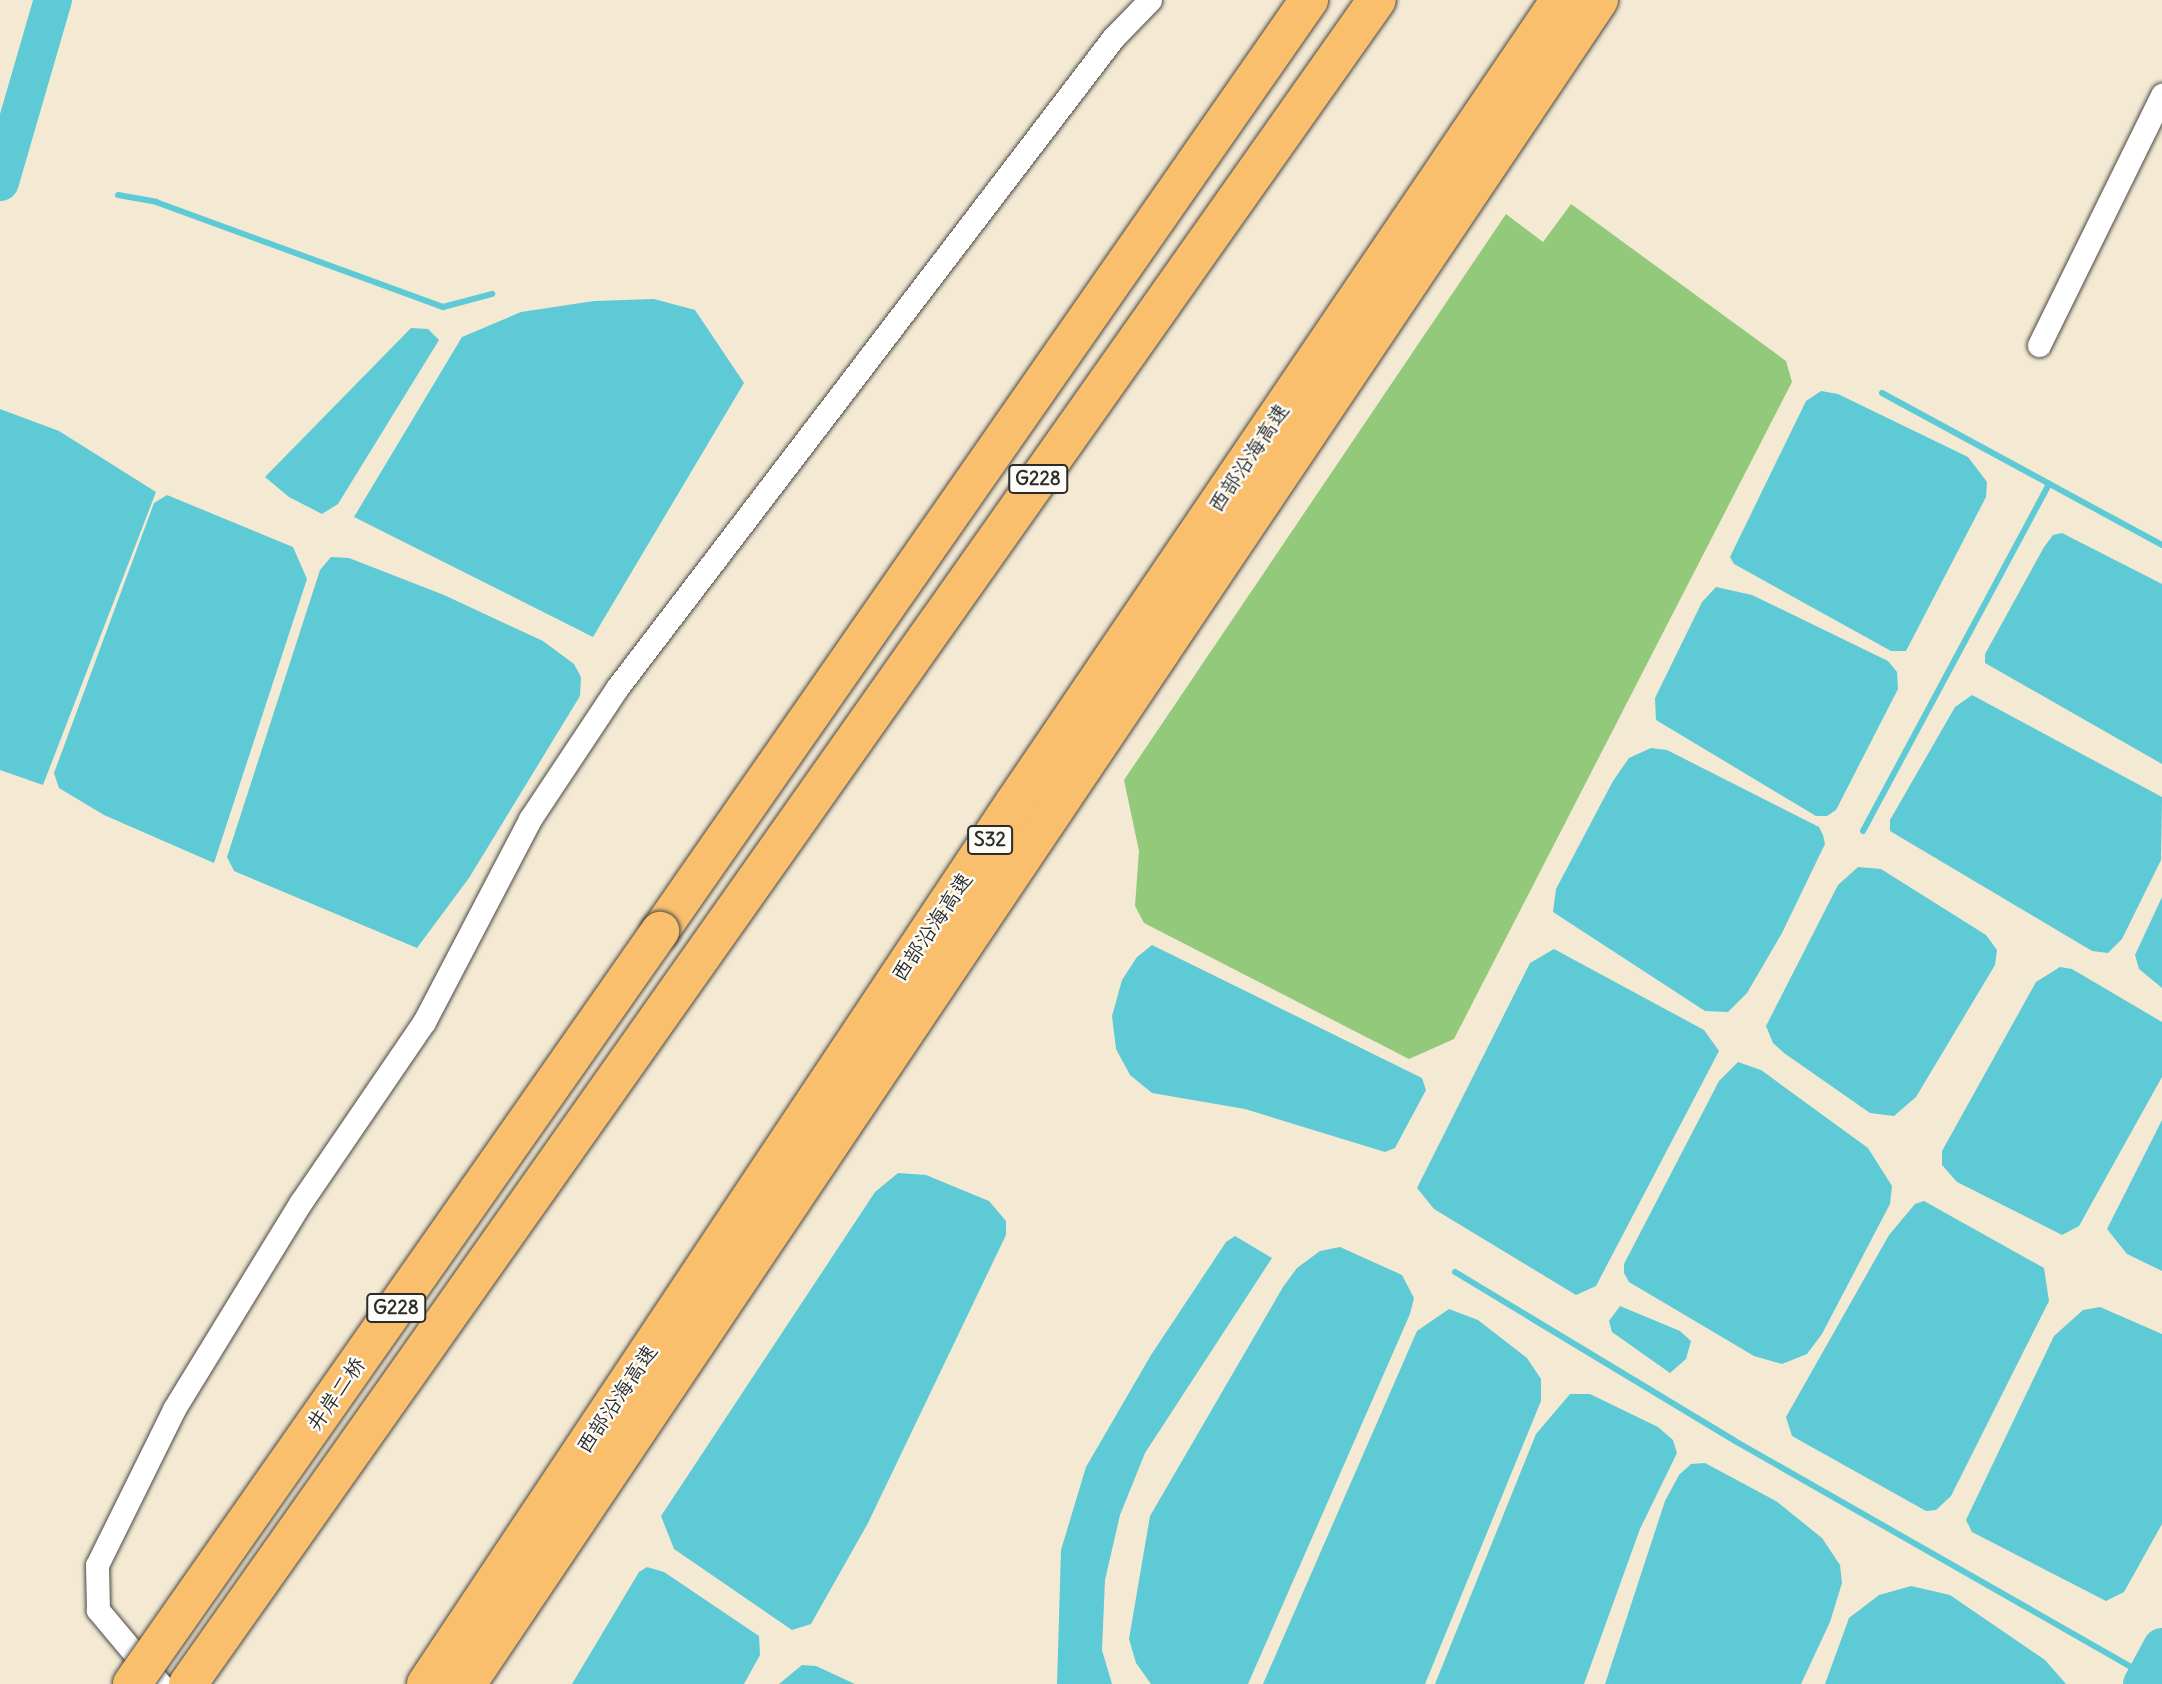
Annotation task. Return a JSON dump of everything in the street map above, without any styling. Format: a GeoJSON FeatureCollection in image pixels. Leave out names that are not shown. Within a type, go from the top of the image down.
{"type":"FeatureCollection","features":[{"type":"Feature","properties":{"kind":"highway","name":"井岸二桥"},"geometry":{"type":"LineString","coordinates":[[132,1684],[1309,0]]}},
{"type":"Feature","properties":{"kind":"highway","name":"G228"},"geometry":{"type":"LineString","coordinates":[[188,1684],[698,957],[1377,0]]}},
{"type":"Feature","properties":{"kind":"highway","name":"西部沿海高速"},"geometry":{"type":"LineString","coordinates":[[426,1684],[1014,803],[1560,0]]}},
{"type":"Feature","properties":{"kind":"highway","name":"西部沿海高速"},"geometry":{"type":"LineString","coordinates":[[468,1684],[1602,0]]}},
{"type":"Feature","properties":{"kind":"street"},"geometry":{"type":"LineString","coordinates":[[160,1684],[98,1610],[97,1565],[174,1409],[301,1202],[424,1022],[530,819],[617,688],[1113,38],[1150,0]]}},
{"type":"Feature","properties":{"kind":"street"},"geometry":{"type":"LineString","coordinates":[[2039,345],[2162,95]]}},
{"type":"Feature","properties":{"kind":"green space"},"geometry":{"type":"Polygon","coordinates":[[[1571,204],[1786,361],[1792,382],[1454,1039],[1409,1059],[1144,923],[1135,906],[1139,851],[1124,780],[1506,214],[1543,242],[1571,204]]]}},
{"type":"Feature","properties":{"kind":"water"},"geometry":{"type":"Polygon","coordinates":[[[654,299],[695,310],[744,383],[593,637],[354,517],[462,337],[521,312],[594,301],[654,299]]]}},
{"type":"Feature","properties":{"kind":"water"},"geometry":{"type":"Polygon","coordinates":[[[411,328],[428,329],[439,340],[338,504],[322,514],[289,497],[265,477],[411,328]]]}},
{"type":"Feature","properties":{"kind":"water"},"geometry":{"type":"Polygon","coordinates":[[[1821,391],[1838,394],[1968,457],[1987,482],[1986,497],[1906,651],[1891,651],[1734,564],[1730,557],[1806,401],[1821,391]]]}},
{"type":"Feature","properties":{"kind":"water"},"geometry":{"type":"Polygon","coordinates":[[[0,409],[59,431],[156,492],[43,785],[0,770],[0,409]]]}},
{"type":"Feature","properties":{"kind":"water"},"geometry":{"type":"Polygon","coordinates":[[[167,495],[293,547],[307,579],[214,863],[104,815],[59,788],[54,773],[154,503],[167,495]]]}},
{"type":"Feature","properties":{"kind":"water"},"geometry":{"type":"Polygon","coordinates":[[[2062,533],[2162,584],[2162,764],[1985,663],[1985,654],[2044,547],[2053,535],[2062,533]]]}},
{"type":"Feature","properties":{"kind":"water"},"geometry":{"type":"Polygon","coordinates":[[[331,557],[349,558],[444,595],[543,641],[574,664],[581,677],[580,696],[469,878],[417,948],[234,871],[227,857],[320,570],[331,557]]]}},
{"type":"Feature","properties":{"kind":"water"},"geometry":{"type":"Polygon","coordinates":[[[1716,587],[1752,595],[1888,661],[1897,672],[1898,689],[1836,810],[1827,816],[1816,816],[1656,720],[1655,698],[1702,602],[1716,587]]]}},
{"type":"Feature","properties":{"kind":"water"},"geometry":{"type":"Polygon","coordinates":[[[1972,695],[2162,797],[2161,860],[2122,939],[2108,953],[2092,951],[1890,831],[1890,820],[1955,707],[1972,695]]]}},
{"type":"Feature","properties":{"kind":"water"},"geometry":{"type":"Polygon","coordinates":[[[1651,748],[1667,750],[1819,827],[1823,835],[1825,844],[1782,933],[1747,993],[1728,1012],[1705,1011],[1553,912],[1556,889],[1613,781],[1629,758],[1651,748]]]}},
{"type":"Feature","properties":{"kind":"water"},"geometry":{"type":"Polygon","coordinates":[[[1858,867],[1881,869],[1986,935],[1997,950],[1995,965],[1916,1097],[1894,1116],[1870,1113],[1784,1053],[1773,1043],[1766,1026],[1838,885],[1858,867]]]}},
{"type":"Feature","properties":{"kind":"water"},"geometry":{"type":"Polygon","coordinates":[[[2162,897],[2162,988],[2139,969],[2135,955],[2162,897]]]}},
{"type":"Feature","properties":{"kind":"water"},"geometry":{"type":"Polygon","coordinates":[[[1152,945],[1422,1078],[1426,1090],[1395,1148],[1385,1152],[1245,1109],[1152,1093],[1130,1075],[1116,1049],[1112,1016],[1122,980],[1137,957],[1152,945]]]}},
{"type":"Feature","properties":{"kind":"water"},"geometry":{"type":"Polygon","coordinates":[[[1554,949],[1704,1030],[1719,1051],[1596,1286],[1576,1295],[1434,1209],[1417,1188],[1530,963],[1554,949]]]}},
{"type":"Feature","properties":{"kind":"water"},"geometry":{"type":"Polygon","coordinates":[[[2060,967],[2072,969],[2162,1022],[2162,1077],[2079,1226],[2062,1235],[1957,1182],[1942,1165],[1942,1151],[2036,982],[2060,967]]]}},
{"type":"Feature","properties":{"kind":"water"},"geometry":{"type":"Polygon","coordinates":[[[1738,1062],[1761,1070],[1868,1148],[1892,1186],[1890,1204],[1822,1334],[1807,1354],[1782,1364],[1754,1356],[1629,1282],[1624,1273],[1624,1264],[1719,1081],[1738,1062]]]}},
{"type":"Feature","properties":{"kind":"water"},"geometry":{"type":"Polygon","coordinates":[[[2162,1120],[2162,1271],[2127,1254],[2107,1229],[2162,1120]]]}},
{"type":"Feature","properties":{"kind":"water"},"geometry":{"type":"Polygon","coordinates":[[[898,1173],[926,1175],[989,1201],[1006,1221],[1006,1235],[868,1523],[811,1624],[792,1630],[674,1549],[661,1516],[875,1192],[898,1173]]]}},
{"type":"Feature","properties":{"kind":"water"},"geometry":{"type":"Polygon","coordinates":[[[1924,1201],[2044,1268],[2049,1301],[1951,1496],[1936,1510],[1926,1511],[1792,1436],[1786,1417],[1889,1235],[1915,1204],[1924,1201]]]}},
{"type":"Feature","properties":{"kind":"water"},"geometry":{"type":"Polygon","coordinates":[[[1235,1236],[1272,1258],[1145,1453],[1120,1515],[1105,1580],[1102,1650],[1112,1684],[1057,1684],[1061,1550],[1086,1467],[1151,1355],[1226,1242],[1235,1236]]]}},
{"type":"Feature","properties":{"kind":"water"},"geometry":{"type":"Polygon","coordinates":[[[1340,1247],[1402,1275],[1414,1298],[1410,1314],[1248,1684],[1151,1684],[1136,1663],[1129,1639],[1150,1516],[1283,1287],[1297,1268],[1320,1251],[1340,1247]]]}},
{"type":"Feature","properties":{"kind":"water"},"geometry":{"type":"Polygon","coordinates":[[[1620,1306],[1680,1331],[1691,1341],[1686,1359],[1670,1373],[1612,1332],[1609,1321],[1620,1306]]]}},
{"type":"Feature","properties":{"kind":"water"},"geometry":{"type":"Polygon","coordinates":[[[2100,1307],[2162,1334],[2162,1524],[2124,1592],[2106,1601],[1972,1532],[1966,1520],[2054,1336],[2083,1310],[2100,1307]]]}},
{"type":"Feature","properties":{"kind":"water"},"geometry":{"type":"Polygon","coordinates":[[[1449,1309],[1478,1320],[1527,1358],[1541,1379],[1541,1401],[1425,1684],[1263,1684],[1417,1331],[1449,1309]]]}},
{"type":"Feature","properties":{"kind":"water"},"geometry":{"type":"Polygon","coordinates":[[[1570,1394],[1590,1394],[1658,1427],[1673,1440],[1677,1453],[1640,1529],[1584,1684],[1435,1684],[1536,1434],[1570,1394]]]}},
{"type":"Feature","properties":{"kind":"water"},"geometry":{"type":"Polygon","coordinates":[[[1705,1463],[1776,1501],[1822,1538],[1840,1565],[1842,1583],[1830,1622],[1801,1684],[1605,1684],[1665,1501],[1679,1475],[1691,1464],[1705,1463]]]}},
{"type":"Feature","properties":{"kind":"water"},"geometry":{"type":"Polygon","coordinates":[[[647,1567],[664,1572],[759,1636],[760,1655],[744,1684],[572,1684],[639,1572],[647,1567]]]}},
{"type":"Feature","properties":{"kind":"water"},"geometry":{"type":"Polygon","coordinates":[[[1911,1586],[1950,1595],[2045,1660],[2066,1684],[1825,1684],[1849,1618],[1879,1595],[1911,1586]]]}},
{"type":"Feature","properties":{"kind":"water"},"geometry":{"type":"Polygon","coordinates":[[[802,1665],[816,1666],[855,1684],[779,1684],[802,1665]]]}},
{"type":"Feature","properties":{"kind":"waterway"},"geometry":{"type":"LineString","coordinates":[[0,182],[53,0]]}},
{"type":"Feature","properties":{"kind":"waterway"},"geometry":{"type":"LineString","coordinates":[[118,195],[156,202],[443,307],[492,294]]}},
{"type":"Feature","properties":{"kind":"waterway"},"geometry":{"type":"LineString","coordinates":[[1882,393],[2162,545]]}},
{"type":"Feature","properties":{"kind":"waterway"},"geometry":{"type":"LineString","coordinates":[[1863,831],[2049,484]]}},
{"type":"Feature","properties":{"kind":"waterway"},"geometry":{"type":"LineString","coordinates":[[1455,1272],[1735,1441],[2147,1676]]}},
{"type":"Feature","properties":{"kind":"waterway"},"geometry":{"type":"LineString","coordinates":[[2142,1684],[2162,1647]]}}]}
